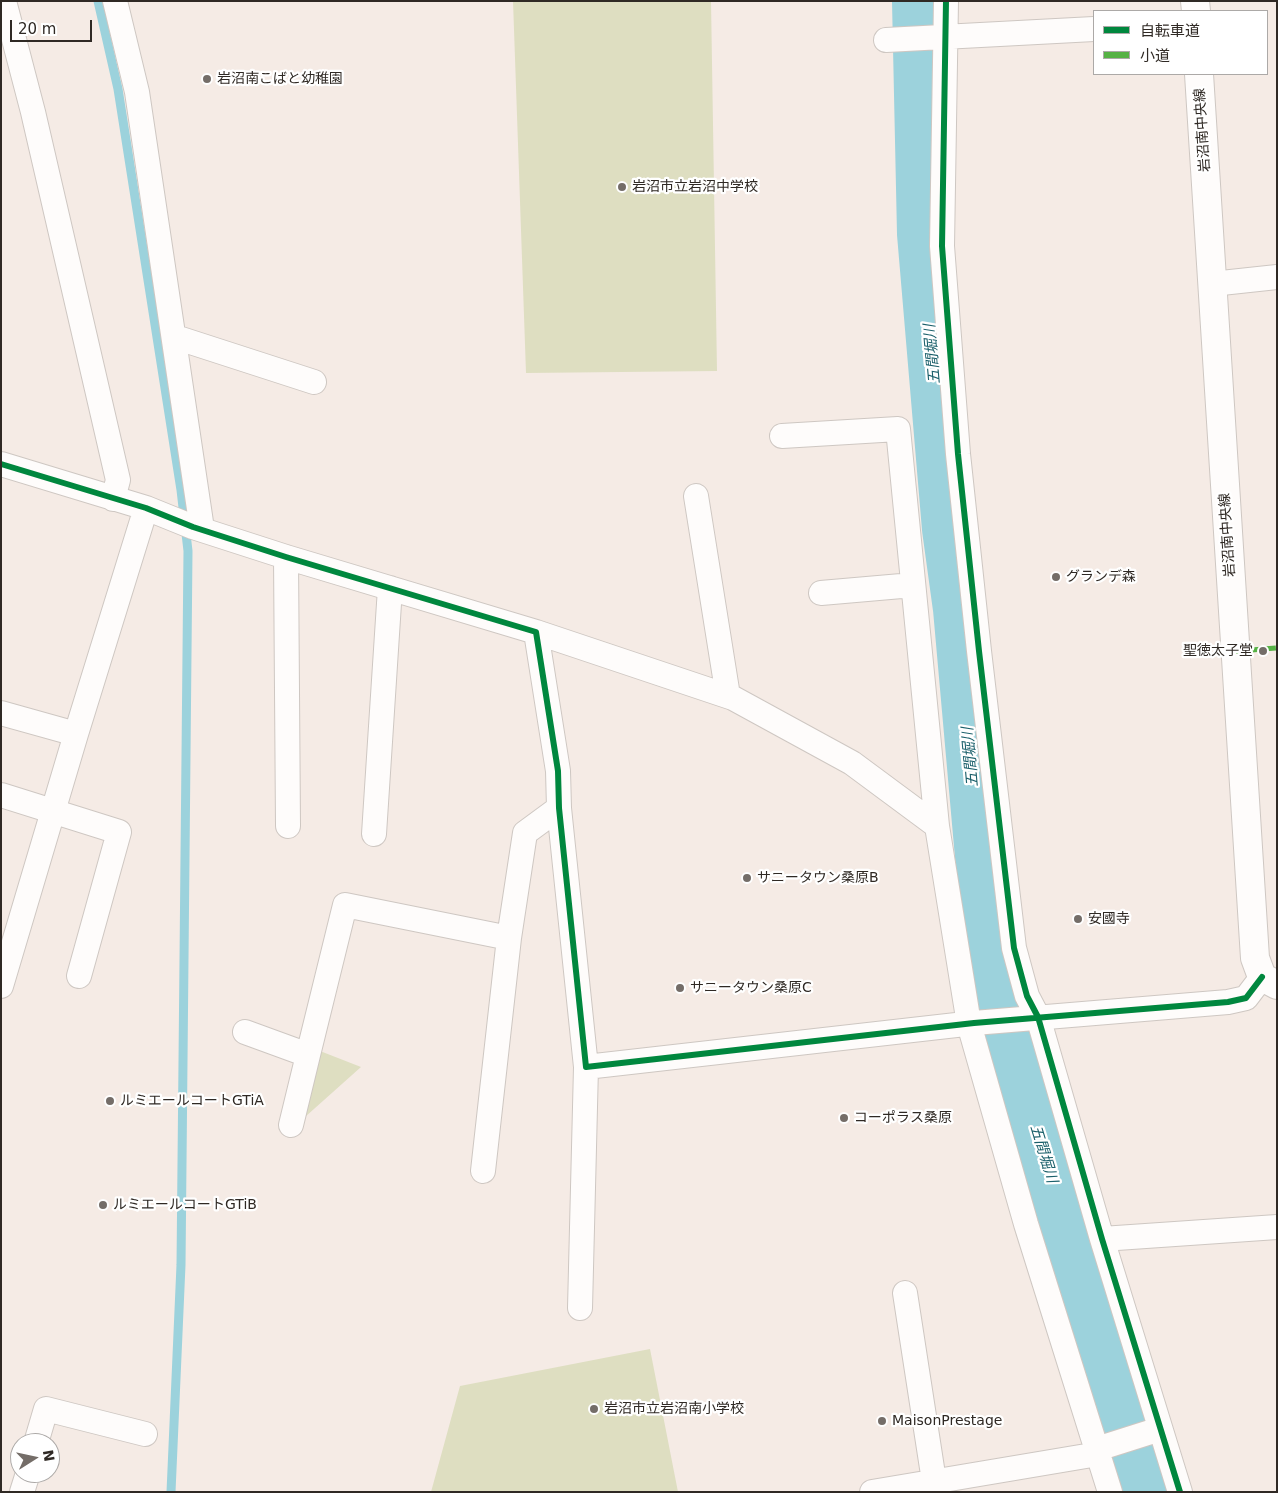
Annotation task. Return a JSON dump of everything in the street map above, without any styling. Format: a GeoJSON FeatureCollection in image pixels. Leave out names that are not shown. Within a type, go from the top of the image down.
{"type":"FeatureCollection","features":[{"type":"Feature","properties":{"kind":"street"},"geometry":{"type":"LineString","coordinates":[[4,1],[33,112],[118,480],[113,499]]}},
{"type":"Feature","properties":{"kind":"street"},"geometry":{"type":"LineString","coordinates":[[115,1],[137,92],[175,337],[191,525]]}},
{"type":"Feature","properties":{"kind":"street"},"geometry":{"type":"LineString","coordinates":[[946,1],[943,36],[942,246],[958,454],[978,651],[1014,948],[1102,1239],[1157,1430],[1180,1492]]}},
{"type":"Feature","properties":{"kind":"street"},"geometry":{"type":"LineString","coordinates":[[886,40],[1093,29]]}},
{"type":"Feature","properties":{"kind":"street","name":"岩沼南中央線"},"geometry":{"type":"LineString","coordinates":[[1200,75],[1255,958],[1269,981]]}},
{"type":"Feature","properties":{"kind":"street"},"geometry":{"type":"LineString","coordinates":[[1212,284],[1277,277]]}},
{"type":"Feature","properties":{"kind":"street"},"geometry":{"type":"LineString","coordinates":[[175,337],[314,382]]}},
{"type":"Feature","properties":{"kind":"street"},"geometry":{"type":"LineString","coordinates":[[782,436],[898,429],[937,826],[971,1024],[1026,1224],[1101,1449],[1110,1492]]}},
{"type":"Feature","properties":{"kind":"street"},"geometry":{"type":"LineString","coordinates":[[1,464],[146,508],[286,557],[536,632],[728,696],[852,763],[937,826]]}},
{"type":"Feature","properties":{"kind":"street"},"geometry":{"type":"LineString","coordinates":[[696,496],[728,696]]}},
{"type":"Feature","properties":{"kind":"street"},"geometry":{"type":"LineString","coordinates":[[1,986],[6,954],[53,811],[146,508]]}},
{"type":"Feature","properties":{"kind":"street"},"geometry":{"type":"LineString","coordinates":[[286,557],[288,826]]}},
{"type":"Feature","properties":{"kind":"street"},"geometry":{"type":"LineString","coordinates":[[821,593],[913,585]]}},
{"type":"Feature","properties":{"kind":"street"},"geometry":{"type":"LineString","coordinates":[[374,834],[390,588]]}},
{"type":"Feature","properties":{"kind":"street"},"geometry":{"type":"LineString","coordinates":[[536,632],[558,771],[559,808],[586,1067],[580,1308]]}},
{"type":"Feature","properties":{"kind":"street"},"geometry":{"type":"LineString","coordinates":[[1,712],[76,734]]}},
{"type":"Feature","properties":{"kind":"street"},"geometry":{"type":"LineString","coordinates":[[1,795],[119,832],[79,976]]}},
{"type":"Feature","properties":{"kind":"street"},"geometry":{"type":"LineString","coordinates":[[482,1171],[509,938],[525,833],[559,808]]}},
{"type":"Feature","properties":{"kind":"street"},"geometry":{"type":"LineString","coordinates":[[291,1125],[345,905],[509,938]]}},
{"type":"Feature","properties":{"kind":"street"},"geometry":{"type":"LineString","coordinates":[[586,1067],[971,1024],[1228,1002],[1246,998],[1269,981]]}},
{"type":"Feature","properties":{"kind":"street"},"geometry":{"type":"LineString","coordinates":[[245,1032],[308,1055]]}},
{"type":"Feature","properties":{"kind":"street"},"geometry":{"type":"LineString","coordinates":[[1102,1239],[1277,1227]]}},
{"type":"Feature","properties":{"kind":"street"},"geometry":{"type":"LineString","coordinates":[[905,1293],[946,1484]]}},
{"type":"Feature","properties":{"kind":"street"},"geometry":{"type":"LineString","coordinates":[[39,1433],[46,1409],[145,1434]]}},
{"type":"Feature","properties":{"kind":"street"},"geometry":{"type":"LineString","coordinates":[[872,1492],[946,1484],[1101,1449],[1157,1430]]}},
{"type":"Feature","properties":{"kind":"green space"},"geometry":{"type":"Polygon","coordinates":[[[513,1],[711,1],[717,371],[526,373],[513,1]]]}},
{"type":"Feature","properties":{"kind":"green space"},"geometry":{"type":"Polygon","coordinates":[[[320,1051],[361,1067],[305,1117],[320,1051]]]}},
{"type":"Feature","properties":{"kind":"green space"},"geometry":{"type":"Polygon","coordinates":[[[650,1349],[678,1492],[431,1492],[460,1386],[650,1349]]]}},
{"type":"Feature","properties":{"kind":"waterway"},"geometry":{"type":"LineString","coordinates":[[98,1],[118,89],[181,490],[188,551],[181,1265],[171,1492]]}},
{"type":"Feature","properties":{"kind":"waterway","name":"五間堀川"},"geometry":{"type":"LineString","coordinates":[[917,1],[922,234],[947,529],[958,609],[989,958],[1031,1114],[1148,1492]]}},
{"type":"Feature","properties":{"kind":"marked path"},"geometry":{"type":"LineString","coordinates":[[1236,651],[1277,648]]}},
{"type":"Feature","properties":{"kind":"cycle path"},"geometry":{"type":"LineString","coordinates":[[946,1],[942,246],[958,454],[1014,948],[1027,996],[1038,1017],[1102,1239],[1180,1492]]}},
{"type":"Feature","properties":{"kind":"cycle path"},"geometry":{"type":"LineString","coordinates":[[1,464],[146,508],[193,527],[286,557],[536,632],[558,771],[559,808],[586,1067],[974,1023],[1228,1002],[1246,998],[1262,977]]}},
{"type":"Feature","properties":{"kind":"place","name":"岩沼南こばと幼稚園"},"geometry":{"type":"Point","coordinates":[207,79]}},
{"type":"Feature","properties":{"kind":"place","name":"岩沼市立岩沼中学校"},"geometry":{"type":"Point","coordinates":[622,187]}},
{"type":"Feature","properties":{"kind":"place","name":"グランデ森"},"geometry":{"type":"Point","coordinates":[1056,577]}},
{"type":"Feature","properties":{"kind":"place","name":"聖徳太子堂"},"geometry":{"type":"Point","coordinates":[1263,651]}},
{"type":"Feature","properties":{"kind":"place","name":"サニータウン桑原B"},"geometry":{"type":"Point","coordinates":[747,878]}},
{"type":"Feature","properties":{"kind":"place","name":"安國寺"},"geometry":{"type":"Point","coordinates":[1078,919]}},
{"type":"Feature","properties":{"kind":"place","name":"サニータウン桑原C"},"geometry":{"type":"Point","coordinates":[680,988]}},
{"type":"Feature","properties":{"kind":"place","name":"ルミエールコートGTiA"},"geometry":{"type":"Point","coordinates":[110,1101]}},
{"type":"Feature","properties":{"kind":"place","name":"コーポラス桑原"},"geometry":{"type":"Point","coordinates":[844,1118]}},
{"type":"Feature","properties":{"kind":"place","name":"ルミエールコートGTiB"},"geometry":{"type":"Point","coordinates":[103,1205]}},
{"type":"Feature","properties":{"kind":"place","name":"岩沼市立岩沼南小学校"},"geometry":{"type":"Point","coordinates":[594,1409]}},
{"type":"Feature","properties":{"kind":"place","name":"MaisonPrestage"},"geometry":{"type":"Point","coordinates":[882,1421]}}]}
